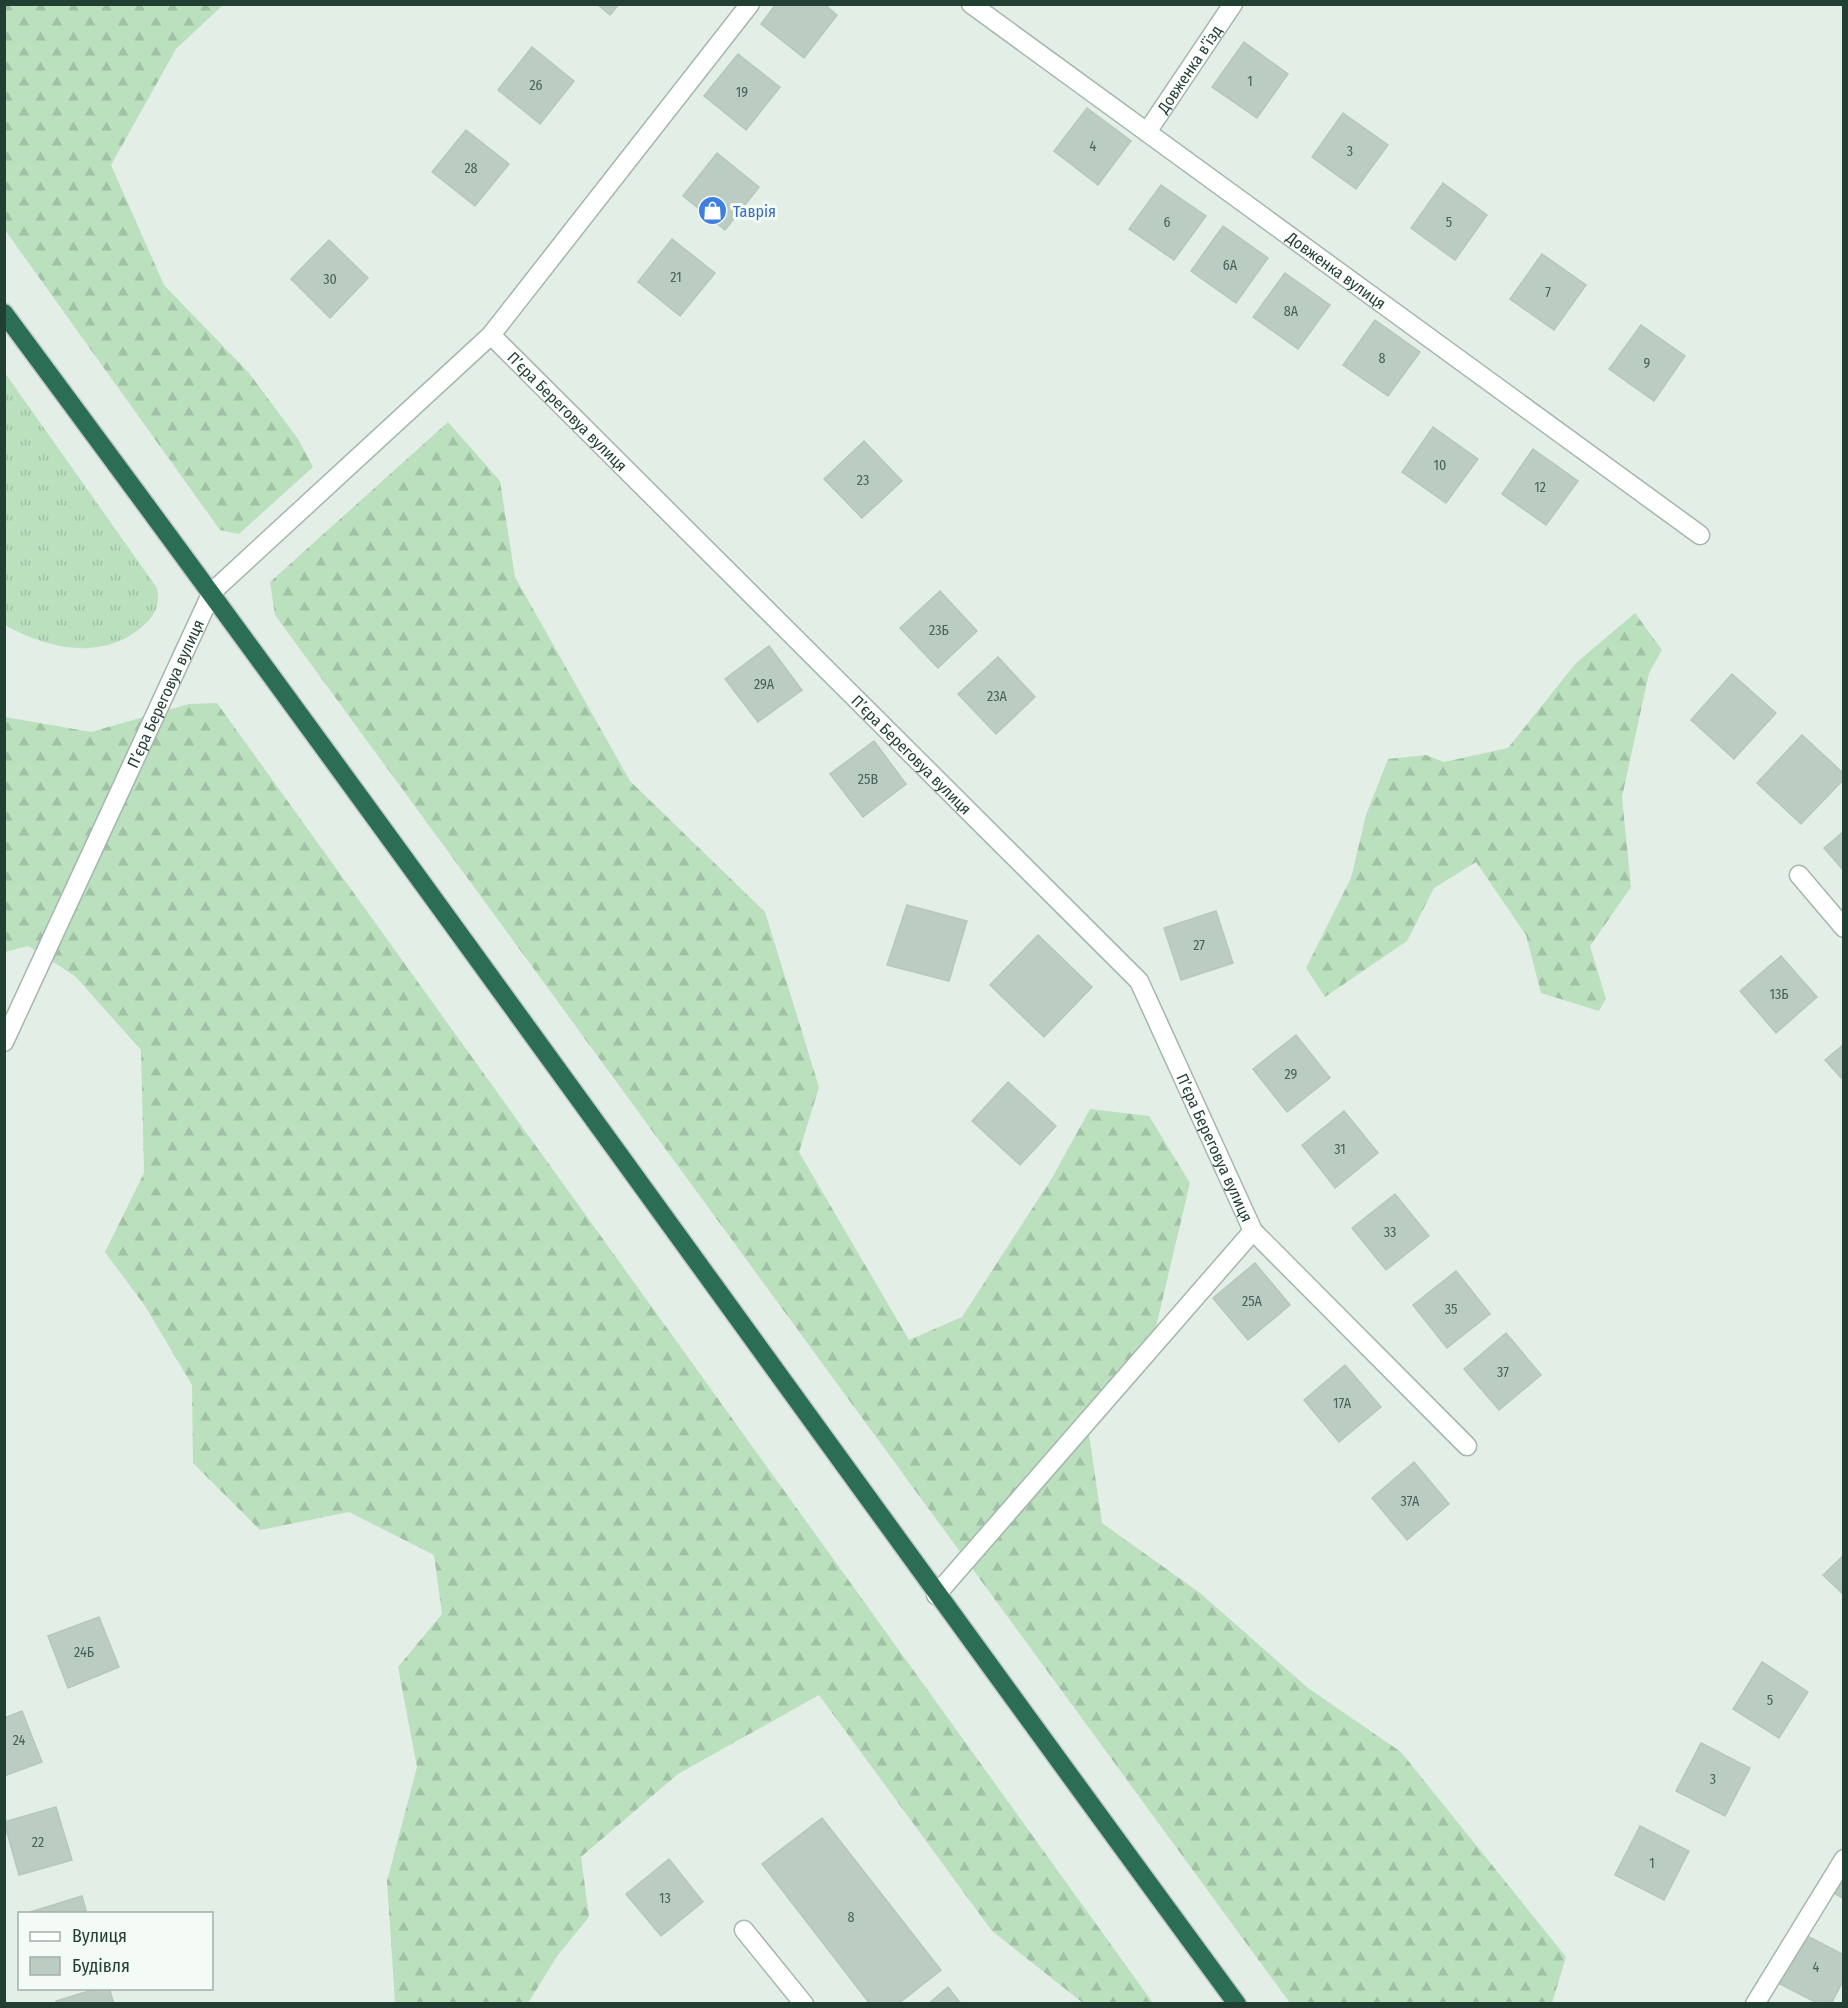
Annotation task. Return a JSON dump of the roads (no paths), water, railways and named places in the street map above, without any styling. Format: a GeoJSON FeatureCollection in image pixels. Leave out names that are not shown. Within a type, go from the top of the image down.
{"type":"FeatureCollection","features":[{"type":"Feature","properties":{"kind":"highway"},"geometry":{"type":"LineString","coordinates":[[4,313],[212,592],[936,1595],[1238,2004]]}},
{"type":"Feature","properties":{"kind":"street","name":"П’єра Береговуа вулиця"},"geometry":{"type":"LineString","coordinates":[[4,1042],[212,592],[490,335],[750,4]]}},
{"type":"Feature","properties":{"kind":"street","name":"Довженка вулиця"},"geometry":{"type":"LineString","coordinates":[[971,4],[1700,535]]}},
{"type":"Feature","properties":{"kind":"street","name":"Довженка в’їзд"},"geometry":{"type":"LineString","coordinates":[[1147,132],[1233,4]]}},
{"type":"Feature","properties":{"kind":"street","name":"П’єра Береговуа вулиця"},"geometry":{"type":"LineString","coordinates":[[490,335],[1139,981],[1253,1231],[1467,1446]]}},
{"type":"Feature","properties":{"kind":"street"},"geometry":{"type":"LineString","coordinates":[[1799,875],[1844,928]]}},
{"type":"Feature","properties":{"kind":"street","name":"П’єра Береговуа вулиця"},"geometry":{"type":"LineString","coordinates":[[936,1595],[1253,1231]]}},
{"type":"Feature","properties":{"kind":"street"},"geometry":{"type":"LineString","coordinates":[[1755,2004],[1844,1860]]}},
{"type":"Feature","properties":{"kind":"street"},"geometry":{"type":"LineString","coordinates":[[744,1930],[804,2004]]}},
{"type":"Feature","properties":{"kind":"place","name":"Таврiя"},"geometry":{"type":"Point","coordinates":[712,211]}}]}
